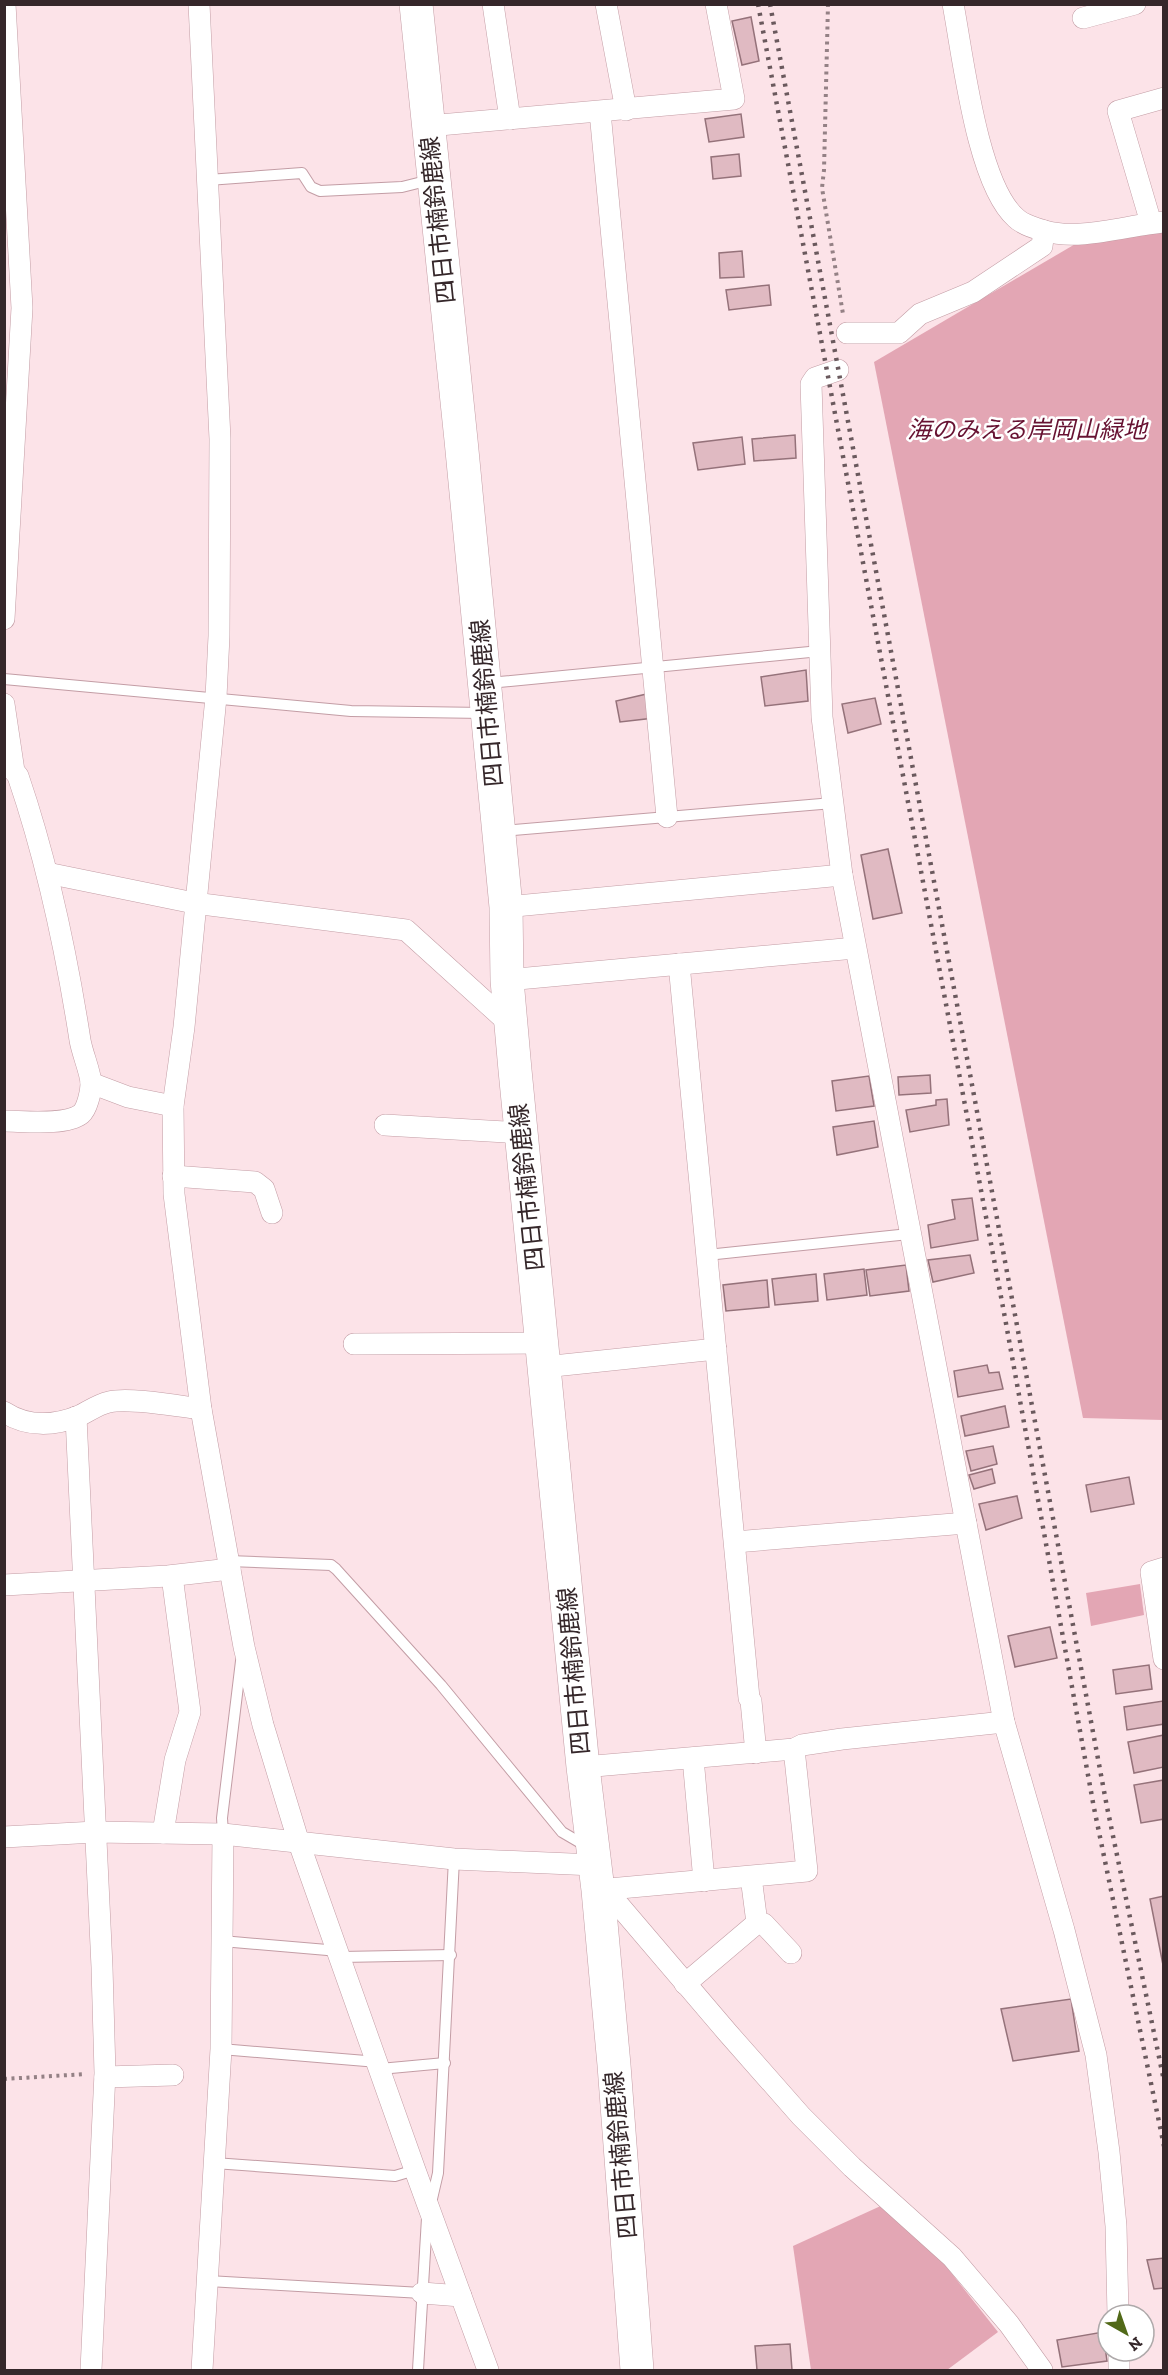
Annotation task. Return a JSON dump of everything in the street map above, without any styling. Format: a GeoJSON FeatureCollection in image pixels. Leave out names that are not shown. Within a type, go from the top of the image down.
{"type":"FeatureCollection","features":[{"type":"Feature","properties":{"kind":"main road","name":"四日市楠鈴鹿線"},"geometry":{"type":"LineString","coordinates":[[416,4],[506,907],[507,980],[521,1133],[583,1767],[597,1874],[637,2370]]}},
{"type":"Feature","properties":{"kind":"street"},"geometry":{"type":"LineString","coordinates":[[4,619],[22,308],[5,4]]}},
{"type":"Feature","properties":{"kind":"street"},"geometry":{"type":"LineString","coordinates":[[199,4],[220,439],[220,602],[216,697],[194,903],[184,1027],[173,1106],[173,1176],[201,1409],[244,1647],[263,1725],[299,1843],[488,2370]]}},
{"type":"Feature","properties":{"kind":"street"},"geometry":{"type":"LineString","coordinates":[[493,4],[510,119]]}},
{"type":"Feature","properties":{"kind":"street"},"geometry":{"type":"LineString","coordinates":[[606,4],[626,110]]}},
{"type":"Feature","properties":{"kind":"street"},"geometry":{"type":"LineString","coordinates":[[428,126],[734,99],[716,4]]}},
{"type":"Feature","properties":{"kind":"street"},"geometry":{"type":"LineString","coordinates":[[953,4],[982,154],[999,198],[1017,219],[1044,231],[1062,234],[1157,223],[1118,111],[1164,98]]}},
{"type":"Feature","properties":{"kind":"street"},"geometry":{"type":"LineString","coordinates":[[1083,18],[1135,4]]}},
{"type":"Feature","properties":{"kind":"street"},"geometry":{"type":"LineString","coordinates":[[600,112],[667,817]]}},
{"type":"Feature","properties":{"kind":"street"},"geometry":{"type":"LineString","coordinates":[[847,333],[899,333],[920,314],[973,292],[1042,246],[1044,231]]}},
{"type":"Feature","properties":{"kind":"street"},"geometry":{"type":"LineString","coordinates":[[838,370],[815,378],[812,384],[822,717],[842,875],[1004,1722],[1064,1930],[1096,2055],[1110,2152],[1116,2226],[1118,2303]]}},
{"type":"Feature","properties":{"kind":"street"},"geometry":{"type":"LineString","coordinates":[[4,704],[14,771],[18,776],[33,821],[47,873],[71,984],[82,1056],[91,1083],[86,1107],[80,1115],[57,1122],[4,1121]]}},
{"type":"Feature","properties":{"kind":"street"},"geometry":{"type":"LineString","coordinates":[[47,873],[194,903],[406,930],[512,1026]]}},
{"type":"Feature","properties":{"kind":"street"},"geometry":{"type":"LineString","coordinates":[[506,907],[842,875]]}},
{"type":"Feature","properties":{"kind":"street"},"geometry":{"type":"LineString","coordinates":[[507,980],[855,948]]}},
{"type":"Feature","properties":{"kind":"street"},"geometry":{"type":"LineString","coordinates":[[679,963],[756,1753]]}},
{"type":"Feature","properties":{"kind":"street"},"geometry":{"type":"LineString","coordinates":[[91,1083],[128,1097],[173,1106]]}},
{"type":"Feature","properties":{"kind":"street"},"geometry":{"type":"LineString","coordinates":[[385,1125],[521,1133]]}},
{"type":"Feature","properties":{"kind":"street"},"geometry":{"type":"LineString","coordinates":[[173,1176],[255,1182],[264,1189],[272,1213]]}},
{"type":"Feature","properties":{"kind":"street"},"geometry":{"type":"LineString","coordinates":[[354,1344],[543,1355],[716,1349]]}},
{"type":"Feature","properties":{"kind":"street"},"geometry":{"type":"LineString","coordinates":[[4,1412],[18,1421],[40,1425],[76,1417],[109,1402],[142,1402],[201,1409]]}},
{"type":"Feature","properties":{"kind":"street"},"geometry":{"type":"LineString","coordinates":[[76,1417],[105,2075],[91,2370]]}},
{"type":"Feature","properties":{"kind":"street"},"geometry":{"type":"LineString","coordinates":[[735,1542],[966,1523]]}},
{"type":"Feature","properties":{"kind":"street"},"geometry":{"type":"LineString","coordinates":[[4,1585],[172,1575],[229,1565]]}},
{"type":"Feature","properties":{"kind":"street"},"geometry":{"type":"LineString","coordinates":[[1164,1568],[1151,1572],[1164,1659]]}},
{"type":"Feature","properties":{"kind":"street"},"geometry":{"type":"LineString","coordinates":[[163,1833],[175,1760],[190,1712],[172,1575]]}},
{"type":"Feature","properties":{"kind":"street"},"geometry":{"type":"LineString","coordinates":[[583,1767],[794,1749],[802,1745],[842,1739],[1004,1722]]}},
{"type":"Feature","properties":{"kind":"street"},"geometry":{"type":"LineString","coordinates":[[4,1837],[94,1832],[223,1834],[597,1874],[704,1881],[807,1871],[794,1749]]}},
{"type":"Feature","properties":{"kind":"street"},"geometry":{"type":"LineString","coordinates":[[693,1758],[704,1881]]}},
{"type":"Feature","properties":{"kind":"street"},"geometry":{"type":"LineString","coordinates":[[201,2370],[221,2049],[223,1834]]}},
{"type":"Feature","properties":{"kind":"street"},"geometry":{"type":"LineString","coordinates":[[597,1874],[685,1983],[801,2116],[852,2167],[952,2257],[1009,2325],[1042,2370]]}},
{"type":"Feature","properties":{"kind":"street"},"geometry":{"type":"LineString","coordinates":[[751,1876],[757,1923]]}},
{"type":"Feature","properties":{"kind":"street"},"geometry":{"type":"LineString","coordinates":[[685,1983],[757,1923],[764,1924],[790,1953]]}},
{"type":"Feature","properties":{"kind":"street"},"geometry":{"type":"LineString","coordinates":[[105,2075],[173,2075]]}},
{"type":"Feature","properties":{"kind":"street"},"geometry":{"type":"LineString","coordinates":[[422,2293],[461,2296]]}},
{"type":"Feature","properties":{"kind":"lane"},"geometry":{"type":"LineString","coordinates":[[208,180],[302,173],[311,187],[320,191],[402,188],[434,179]]}},
{"type":"Feature","properties":{"kind":"lane"},"geometry":{"type":"LineString","coordinates":[[4,679],[351,711],[486,698],[653,667],[820,651]]}},
{"type":"Feature","properties":{"kind":"lane"},"geometry":{"type":"LineString","coordinates":[[499,832],[833,803]]}},
{"type":"Feature","properties":{"kind":"lane"},"geometry":{"type":"LineString","coordinates":[[707,1256],[909,1234]]}},
{"type":"Feature","properties":{"kind":"lane"},"geometry":{"type":"LineString","coordinates":[[229,1565],[331,1565],[336,1569],[441,1685],[597,1874]]}},
{"type":"Feature","properties":{"kind":"lane"},"geometry":{"type":"LineString","coordinates":[[223,1834],[224,1795],[244,1647]]}},
{"type":"Feature","properties":{"kind":"lane"},"geometry":{"type":"LineString","coordinates":[[418,2370],[426,2226],[438,2173],[451,1955],[454,1859]]}},
{"type":"Feature","properties":{"kind":"lane"},"geometry":{"type":"LineString","coordinates":[[222,1941],[340,1954],[451,1955]]}},
{"type":"Feature","properties":{"kind":"lane"},"geometry":{"type":"LineString","coordinates":[[221,2049],[379,2065],[445,2063]]}},
{"type":"Feature","properties":{"kind":"lane"},"geometry":{"type":"LineString","coordinates":[[214,2163],[395,2176],[415,2170]]}},
{"type":"Feature","properties":{"kind":"lane"},"geometry":{"type":"LineString","coordinates":[[208,2281],[422,2293]]}},
{"type":"Feature","properties":{"kind":"path"},"geometry":{"type":"LineString","coordinates":[[828,4],[825,170],[822,188],[847,333]]}},
{"type":"Feature","properties":{"kind":"path"},"geometry":{"type":"LineString","coordinates":[[4,2079],[105,2075]]}},
{"type":"Feature","properties":{"kind":"green space","name":"海のみえる岸岡山緑地"},"geometry":{"type":"Polygon","coordinates":[[[1163,232],[1163,1420],[1083,1418],[874,362],[1077,243],[1163,232]]]}},
{"type":"Feature","properties":{"kind":"green space"},"geometry":{"type":"Polygon","coordinates":[[[1140,1584],[1144,1615],[1091,1626],[1086,1593],[1140,1584]]]}},
{"type":"Feature","properties":{"kind":"green space"},"geometry":{"type":"Polygon","coordinates":[[[885,2204],[930,2246],[998,2332],[947,2370],[811,2370],[793,2246],[885,2204]]]}},
{"type":"Feature","properties":{"kind":"building"},"geometry":{"type":"Polygon","coordinates":[[[751,17],[759,61],[742,65],[732,21],[751,17]]]}},
{"type":"Feature","properties":{"kind":"building"},"geometry":{"type":"Polygon","coordinates":[[[741,114],[744,137],[709,142],[705,119],[741,114]]]}},
{"type":"Feature","properties":{"kind":"building"},"geometry":{"type":"Polygon","coordinates":[[[739,154],[741,176],[713,179],[711,157],[739,154]]]}},
{"type":"Feature","properties":{"kind":"building"},"geometry":{"type":"Polygon","coordinates":[[[742,251],[744,277],[720,278],[719,253],[742,251]]]}},
{"type":"Feature","properties":{"kind":"building"},"geometry":{"type":"Polygon","coordinates":[[[769,285],[771,305],[729,310],[726,290],[769,285]]]}},
{"type":"Feature","properties":{"kind":"building"},"geometry":{"type":"Polygon","coordinates":[[[795,435],[796,458],[754,461],[752,439],[795,435]]]}},
{"type":"Feature","properties":{"kind":"building"},"geometry":{"type":"Polygon","coordinates":[[[742,437],[745,464],[698,470],[693,443],[742,437]]]}},
{"type":"Feature","properties":{"kind":"building"},"geometry":{"type":"Polygon","coordinates":[[[806,670],[808,701],[765,706],[761,677],[806,670]]]}},
{"type":"Feature","properties":{"kind":"building"},"geometry":{"type":"Polygon","coordinates":[[[651,693],[654,718],[620,722],[616,701],[651,693]]]}},
{"type":"Feature","properties":{"kind":"building"},"geometry":{"type":"Polygon","coordinates":[[[875,698],[881,724],[848,733],[842,704],[875,698]]]}},
{"type":"Feature","properties":{"kind":"building"},"geometry":{"type":"Polygon","coordinates":[[[888,849],[902,913],[873,919],[861,855],[888,849]]]}},
{"type":"Feature","properties":{"kind":"building"},"geometry":{"type":"Polygon","coordinates":[[[930,1075],[931,1093],[899,1095],[898,1077],[930,1075]]]}},
{"type":"Feature","properties":{"kind":"building"},"geometry":{"type":"Polygon","coordinates":[[[869,1076],[874,1106],[836,1111],[832,1081],[869,1076]]]}},
{"type":"Feature","properties":{"kind":"building"},"geometry":{"type":"Polygon","coordinates":[[[947,1099],[949,1125],[910,1132],[906,1110],[936,1105],[936,1100],[947,1099]]]}},
{"type":"Feature","properties":{"kind":"building"},"geometry":{"type":"Polygon","coordinates":[[[874,1121],[878,1147],[837,1155],[833,1127],[874,1121]]]}},
{"type":"Feature","properties":{"kind":"building"},"geometry":{"type":"Polygon","coordinates":[[[972,1198],[978,1240],[931,1248],[928,1225],[955,1219],[952,1200],[972,1198]]]}},
{"type":"Feature","properties":{"kind":"building"},"geometry":{"type":"Polygon","coordinates":[[[970,1255],[974,1273],[933,1282],[928,1260],[970,1255]]]}},
{"type":"Feature","properties":{"kind":"building"},"geometry":{"type":"Polygon","coordinates":[[[906,1265],[909,1291],[870,1296],[866,1270],[906,1265]]]}},
{"type":"Feature","properties":{"kind":"building"},"geometry":{"type":"Polygon","coordinates":[[[864,1269],[867,1295],[827,1300],[824,1274],[864,1269]]]}},
{"type":"Feature","properties":{"kind":"building"},"geometry":{"type":"Polygon","coordinates":[[[816,1274],[818,1301],[775,1305],[772,1279],[816,1274]]]}},
{"type":"Feature","properties":{"kind":"building"},"geometry":{"type":"Polygon","coordinates":[[[767,1280],[769,1307],[726,1311],[723,1285],[767,1280]]]}},
{"type":"Feature","properties":{"kind":"building"},"geometry":{"type":"Polygon","coordinates":[[[987,1365],[989,1373],[999,1372],[1003,1389],[958,1397],[954,1371],[987,1365]]]}},
{"type":"Feature","properties":{"kind":"building"},"geometry":{"type":"Polygon","coordinates":[[[1005,1406],[1009,1427],[965,1436],[961,1416],[1005,1406]]]}},
{"type":"Feature","properties":{"kind":"building"},"geometry":{"type":"Polygon","coordinates":[[[993,1446],[997,1464],[971,1471],[966,1451],[993,1446]]]}},
{"type":"Feature","properties":{"kind":"building"},"geometry":{"type":"Polygon","coordinates":[[[992,1469],[995,1483],[974,1489],[969,1475],[992,1469]]]}},
{"type":"Feature","properties":{"kind":"building"},"geometry":{"type":"Polygon","coordinates":[[[1129,1477],[1134,1504],[1091,1512],[1086,1485],[1129,1477]]]}},
{"type":"Feature","properties":{"kind":"building"},"geometry":{"type":"Polygon","coordinates":[[[1017,1496],[1022,1518],[986,1530],[979,1504],[1017,1496]]]}},
{"type":"Feature","properties":{"kind":"building"},"geometry":{"type":"Polygon","coordinates":[[[1050,1627],[1057,1658],[1015,1667],[1008,1636],[1050,1627]]]}},
{"type":"Feature","properties":{"kind":"building"},"geometry":{"type":"Polygon","coordinates":[[[1149,1665],[1152,1689],[1116,1694],[1113,1670],[1149,1665]]]}},
{"type":"Feature","properties":{"kind":"building"},"geometry":{"type":"Polygon","coordinates":[[[1163,1701],[1164,1724],[1127,1730],[1124,1707],[1163,1701]]]}},
{"type":"Feature","properties":{"kind":"building"},"geometry":{"type":"Polygon","coordinates":[[[1164,1735],[1164,1767],[1134,1773],[1128,1742],[1164,1735]]]}},
{"type":"Feature","properties":{"kind":"building"},"geometry":{"type":"Polygon","coordinates":[[[1164,1780],[1164,1819],[1141,1823],[1134,1785],[1164,1780]]]}},
{"type":"Feature","properties":{"kind":"building"},"geometry":{"type":"Polygon","coordinates":[[[1164,1896],[1164,1970],[1150,1899],[1164,1896]]]}},
{"type":"Feature","properties":{"kind":"building"},"geometry":{"type":"Polygon","coordinates":[[[1071,1999],[1079,2051],[1013,2061],[1001,2009],[1071,1999]]]}},
{"type":"Feature","properties":{"kind":"building"},"geometry":{"type":"Polygon","coordinates":[[[1164,2258],[1164,2288],[1154,2289],[1147,2260],[1164,2258]]]}},
{"type":"Feature","properties":{"kind":"building"},"geometry":{"type":"Polygon","coordinates":[[[1096,2333],[1096,2362],[1062,2367],[1057,2340],[1096,2333]]]}},
{"type":"Feature","properties":{"kind":"building"},"geometry":{"type":"Polygon","coordinates":[[[790,2344],[792,2370],[757,2370],[755,2346],[790,2344]]]}},
{"type":"Feature","properties":{"kind":"railway"},"geometry":{"type":"LineString","coordinates":[[758,4],[1005,1318],[1094,1808],[1164,2146]]}},
{"type":"Feature","properties":{"kind":"railway"},"geometry":{"type":"LineString","coordinates":[[770,4],[1107,1807],[1164,2081]]}}]}
